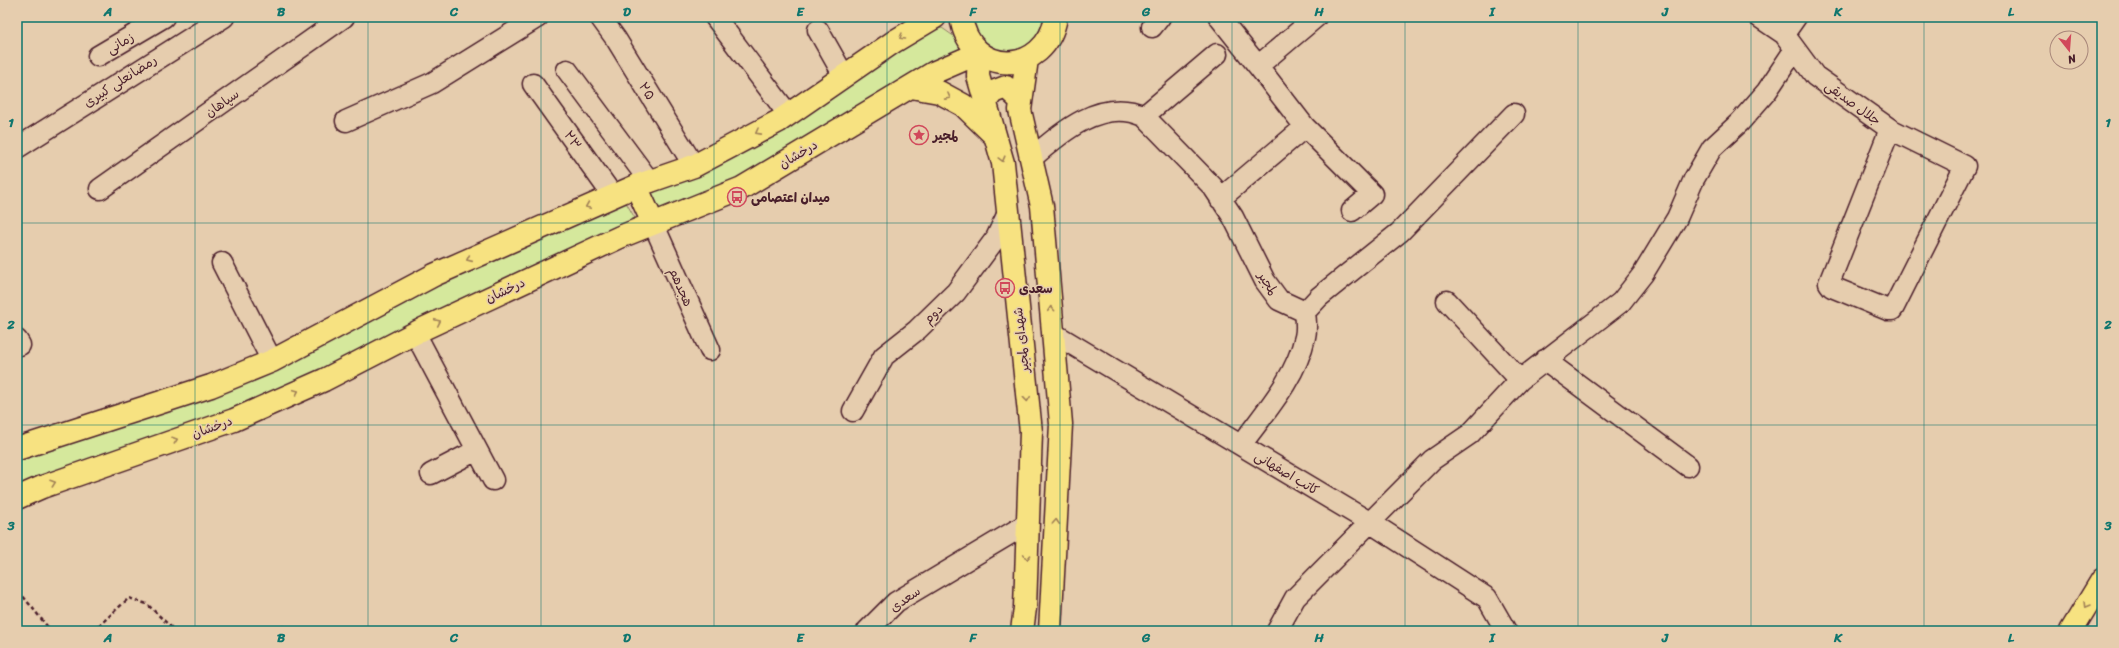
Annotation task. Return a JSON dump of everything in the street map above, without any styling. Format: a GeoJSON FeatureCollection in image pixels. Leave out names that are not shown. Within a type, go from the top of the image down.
{"type":"FeatureCollection","features":[{"type":"Feature","properties":{"kind":"main road"},"geometry":{"type":"LineString","coordinates":[[17,449],[211,386],[272,361],[434,275],[613,196],[694,166],[788,114],[895,41],[935,17]]}},
{"type":"Feature","properties":{"kind":"main road"},"geometry":{"type":"LineString","coordinates":[[961,17],[963,29],[969,42],[979,53],[990,59],[1002,62],[1015,62],[1027,59],[1038,52],[1047,42],[1054,30],[1056,17]]}},
{"type":"Feature","properties":{"kind":"main road","name":"درخشان"},"geometry":{"type":"LineString","coordinates":[[17,498],[42,487],[234,420],[324,380],[415,332],[653,223],[742,188],[935,72],[979,53]]}},
{"type":"Feature","properties":{"kind":"main road","name":"شهدای لمجیر"},"geometry":{"type":"LineString","coordinates":[[979,53],[978,76],[1003,163],[1031,432],[1025,608],[1022,631]]}},
{"type":"Feature","properties":{"kind":"main road"},"geometry":{"type":"LineString","coordinates":[[1027,59],[1020,110],[1042,206],[1061,424],[1050,631]]}},
{"type":"Feature","properties":{"kind":"main road"},"geometry":{"type":"LineString","coordinates":[[911,87],[939,92],[963,105],[995,136]]}},
{"type":"Feature","properties":{"kind":"main road"},"geometry":{"type":"LineString","coordinates":[[985,102],[993,92],[1006,87],[1021,101]]}},
{"type":"Feature","properties":{"kind":"main road"},"geometry":{"type":"LineString","coordinates":[[643,184],[653,223]]}},
{"type":"Feature","properties":{"kind":"main road"},"geometry":{"type":"LineString","coordinates":[[2071,631],[2102,580]]}},
{"type":"Feature","properties":{"kind":"street","name":"زمانی"},"geometry":{"type":"LineString","coordinates":[[98,56],[164,17]]}},
{"type":"Feature","properties":{"kind":"street","name":"رمضانعلی کبیری"},"geometry":{"type":"LineString","coordinates":[[17,148],[224,17]]}},
{"type":"Feature","properties":{"kind":"street","name":"سپاهان"},"geometry":{"type":"LineString","coordinates":[[100,190],[344,17]]}},
{"type":"Feature","properties":{"kind":"street"},"geometry":{"type":"LineString","coordinates":[[346,122],[432,83],[538,17]]}},
{"type":"Feature","properties":{"kind":"street","name":"۲۵"},"geometry":{"type":"LineString","coordinates":[[600,17],[616,39],[694,166]]}},
{"type":"Feature","properties":{"kind":"street"},"geometry":{"type":"LineString","coordinates":[[715,17],[788,114]]}},
{"type":"Feature","properties":{"kind":"street"},"geometry":{"type":"LineString","coordinates":[[1219,17],[1305,127],[1372,194],[1352,211]]}},
{"type":"Feature","properties":{"kind":"street"},"geometry":{"type":"LineString","coordinates":[[1258,66],[1316,17]]}},
{"type":"Feature","properties":{"kind":"street","name":"جلال صدیقی"},"geometry":{"type":"LineString","coordinates":[[1758,17],[1789,42],[1815,76],[1890,130],[1965,166],[1892,310],[1888,310],[1832,287],[1829,284],[1890,130]]}},
{"type":"Feature","properties":{"kind":"street"},"geometry":{"type":"LineString","coordinates":[[1277,631],[1295,598],[1371,524],[1432,460],[1470,434],[1520,380],[1621,302],[1643,274],[1677,218],[1694,179],[1712,148],[1740,122],[1767,91],[1789,42],[1796,17]]}},
{"type":"Feature","properties":{"kind":"street"},"geometry":{"type":"LineString","coordinates":[[818,30],[844,76]]}},
{"type":"Feature","properties":{"kind":"street"},"geometry":{"type":"LineString","coordinates":[[1031,159],[1047,145],[1078,123],[1093,116],[1111,110],[1131,111],[1144,116],[1218,54]]}},
{"type":"Feature","properties":{"kind":"street"},"geometry":{"type":"LineString","coordinates":[[567,70],[643,184]]}},
{"type":"Feature","properties":{"kind":"street","name":"۲۳"},"geometry":{"type":"LineString","coordinates":[[533,84],[613,196]]}},
{"type":"Feature","properties":{"kind":"street"},"geometry":{"type":"LineString","coordinates":[[1241,446],[1278,394],[1299,359],[1306,335],[1305,312],[1319,297],[1400,232],[1514,114]]}},
{"type":"Feature","properties":{"kind":"street","name":"لمجیر"},"geometry":{"type":"LineString","coordinates":[[1144,116],[1213,187],[1233,218],[1264,282],[1279,300],[1305,312]]}},
{"type":"Feature","properties":{"kind":"street"},"geometry":{"type":"LineString","coordinates":[[1220,199],[1305,127]]}},
{"type":"Feature","properties":{"kind":"street","name":"دوم"},"geometry":{"type":"LineString","coordinates":[[853,411],[884,356],[917,330],[956,292],[996,238],[1008,213]]}},
{"type":"Feature","properties":{"kind":"street","name":"هجدهم"},"geometry":{"type":"LineString","coordinates":[[653,223],[710,350]]}},
{"type":"Feature","properties":{"kind":"street"},"geometry":{"type":"LineString","coordinates":[[222,263],[272,361]]}},
{"type":"Feature","properties":{"kind":"street"},"geometry":{"type":"LineString","coordinates":[[1447,301],[1520,380]]}},
{"type":"Feature","properties":{"kind":"street"},"geometry":{"type":"LineString","coordinates":[[415,332],[493,480]]}},
{"type":"Feature","properties":{"kind":"street","name":"کاتب اصفهانی"},"geometry":{"type":"LineString","coordinates":[[1053,333],[1371,524],[1487,598],[1506,631]]}},
{"type":"Feature","properties":{"kind":"street"},"geometry":{"type":"LineString","coordinates":[[1545,360],[1688,466]]}},
{"type":"Feature","properties":{"kind":"street"},"geometry":{"type":"LineString","coordinates":[[431,474],[477,450]]}},
{"type":"Feature","properties":{"kind":"street","name":"سعدی"},"geometry":{"type":"LineString","coordinates":[[867,631],[896,602],[1028,523]]}},
{"type":"Feature","properties":{"kind":"path"},"geometry":{"type":"LineString","coordinates":[[17,594],[22,595],[51,631]]}},
{"type":"Feature","properties":{"kind":"path"},"geometry":{"type":"LineString","coordinates":[[93,631],[129,598],[146,604],[175,631]]}},
{"type":"Feature","properties":{"kind":"path"},"geometry":{"type":"LineString","coordinates":[[282,626],[286,631]]}},
{"type":"Feature","properties":{"kind":"green space"},"geometry":{"type":"Polygon","coordinates":[[[972,17],[1043,17],[1040,29],[1034,39],[1026,46],[1006,52],[995,50],[985,44],[976,33],[972,17]]]}},
{"type":"Feature","properties":{"kind":"green space"},"geometry":{"type":"Polygon","coordinates":[[[942,28],[955,37],[961,50],[902,79],[756,170],[709,192],[657,211],[650,187],[923,33],[942,28]]]}},
{"type":"Feature","properties":{"kind":"green space"},"geometry":{"type":"Polygon","coordinates":[[[624,199],[636,220],[261,400],[17,488],[17,457],[426,291],[624,199]]]}},
{"type":"Feature","properties":{"kind":"place","name":"لمجیر"},"geometry":{"type":"Point","coordinates":[919,135]}},
{"type":"Feature","properties":{"kind":"place","name":"میدان اعتصامی"},"geometry":{"type":"Point","coordinates":[737,197]}},
{"type":"Feature","properties":{"kind":"place","name":"سعدی"},"geometry":{"type":"Point","coordinates":[1005,288]}}]}
